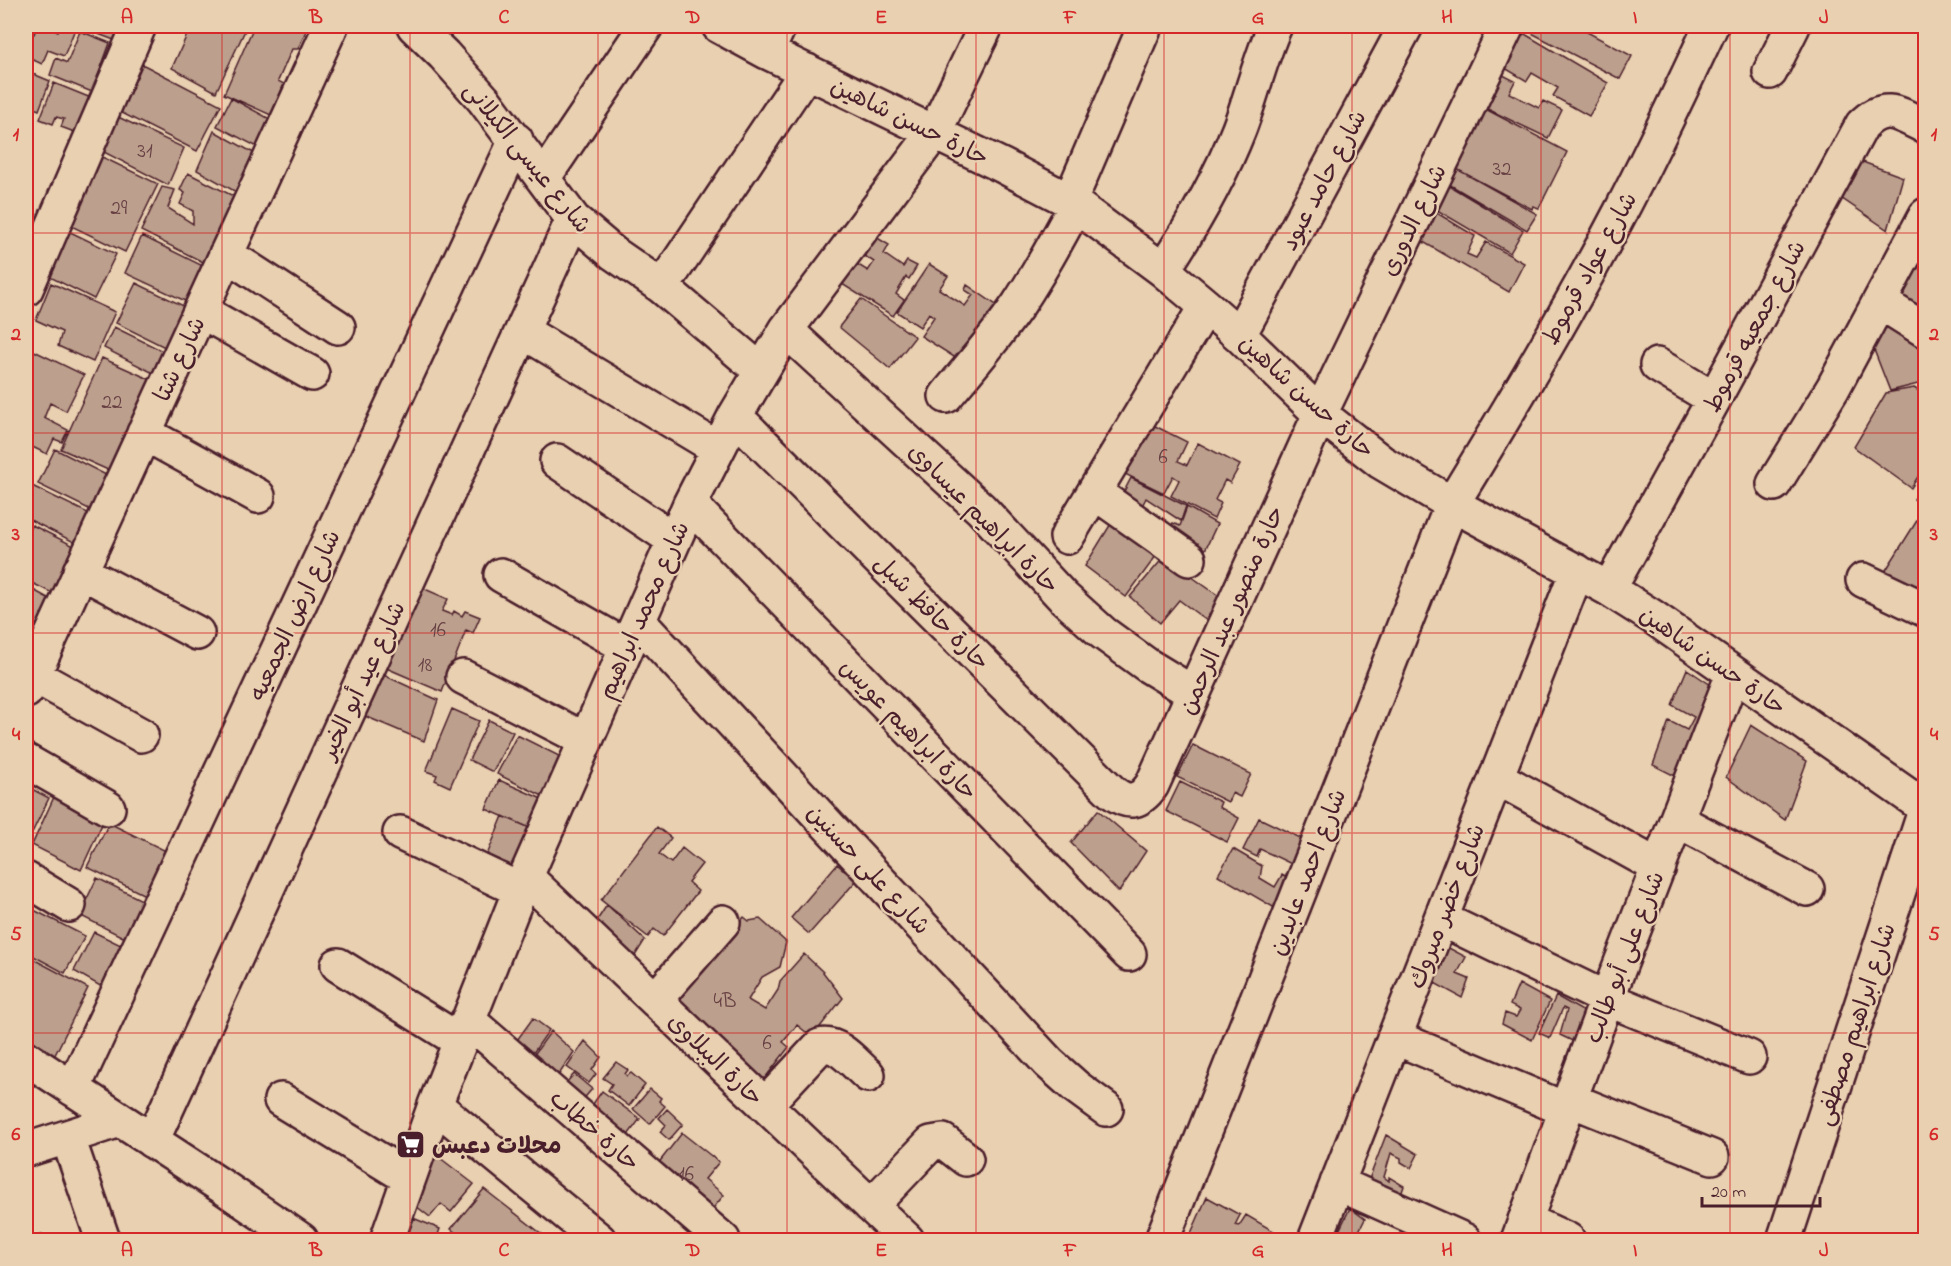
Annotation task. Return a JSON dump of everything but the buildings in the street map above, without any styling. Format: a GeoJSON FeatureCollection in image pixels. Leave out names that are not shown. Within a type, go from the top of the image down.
{"type":"FeatureCollection","features":[{"type":"Feature","properties":{"kind":"street"},"geometry":{"type":"LineString","coordinates":[[26,289],[139,26]]}},
{"type":"Feature","properties":{"kind":"street","name":"شارع شتا"},"geometry":{"type":"LineString","coordinates":[[29,683],[331,26]]}},
{"type":"Feature","properties":{"kind":"street","name":"شارع عيسى الكيلانى"},"geometry":{"type":"LineString","coordinates":[[414,26],[444,55],[516,140],[573,219],[613,253],[662,287],[762,371]]}},
{"type":"Feature","properties":{"kind":"street"},"geometry":{"type":"LineString","coordinates":[[544,177],[646,26]]}},
{"type":"Feature","properties":{"kind":"street","name":"حارة حسن شاهين"},"geometry":{"type":"LineString","coordinates":[[719,26],[773,39],[807,71],[1073,203],[1163,270],[1206,306],[1320,414],[1382,462],[1452,504],[1609,589],[1926,808]]}},
{"type":"Feature","properties":{"kind":"street","name":"شارع محمد ابراهيم"},"geometry":{"type":"LineString","coordinates":[[387,1240],[435,1105],[523,883],[690,504],[717,448],[786,330],[934,133],[986,26]]}},
{"type":"Feature","properties":{"kind":"street"},"geometry":{"type":"LineString","coordinates":[[946,396],[984,352],[1018,305],[1049,256],[1145,26]]}},
{"type":"Feature","properties":{"kind":"street"},"geometry":{"type":"LineString","coordinates":[[1163,270],[1193,225],[1219,178],[1275,26]]}},
{"type":"Feature","properties":{"kind":"street","name":"شارع حامد عبود"},"geometry":{"type":"LineString","coordinates":[[1239,335],[1406,26]]}},
{"type":"Feature","properties":{"kind":"street","name":"شارع الدورى"},"geometry":{"type":"LineString","coordinates":[[1320,414],[1507,26]]}},
{"type":"Feature","properties":{"kind":"street","name":"شارع عواد قرموط"},"geometry":{"type":"LineString","coordinates":[[1452,504],[1533,369],[1621,211],[1711,26]]}},
{"type":"Feature","properties":{"kind":"street"},"geometry":{"type":"LineString","coordinates":[[1770,72],[1793,26]]}},
{"type":"Feature","properties":{"kind":"street","name":"حارة حسن شاهين"},"geometry":{"type":"LineString","coordinates":[[662,287],[807,71]]}},
{"type":"Feature","properties":{"kind":"street","name":"شارع جمعيه قرموط"},"geometry":{"type":"LineString","coordinates":[[1609,589],[1862,125],[1871,116],[1883,111],[1896,112],[1926,128]]}},
{"type":"Feature","properties":{"kind":"street","name":"شارع ارض الجمعيه"},"geometry":{"type":"LineString","coordinates":[[73,1089],[516,140]]}},
{"type":"Feature","properties":{"kind":"street"},"geometry":{"type":"LineString","coordinates":[[1774,484],[1833,388],[1926,215]]}},
{"type":"Feature","properties":{"kind":"street","name":"شارع عيد أبو الخير"},"geometry":{"type":"LineString","coordinates":[[152,1141],[573,219]]}},
{"type":"Feature","properties":{"kind":"street"},"geometry":{"type":"LineString","coordinates":[[226,254],[338,327]]}},
{"type":"Feature","properties":{"kind":"street"},"geometry":{"type":"LineString","coordinates":[[1880,302],[1926,331]]}},
{"type":"Feature","properties":{"kind":"street"},"geometry":{"type":"LineString","coordinates":[[1067,537],[1206,306]]}},
{"type":"Feature","properties":{"kind":"street"},"geometry":{"type":"LineString","coordinates":[[201,311],[312,374]]}},
{"type":"Feature","properties":{"kind":"street","name":"حارة ابراهيم عيساوى"},"geometry":{"type":"LineString","coordinates":[[786,330],[981,509],[1063,597],[1120,646],[1193,693]]}},
{"type":"Feature","properties":{"kind":"street"},"geometry":{"type":"LineString","coordinates":[[522,331],[717,448]]}},
{"type":"Feature","properties":{"kind":"street"},"geometry":{"type":"LineString","coordinates":[[1657,364],[1714,399]]}},
{"type":"Feature","properties":{"kind":"street","name":"حارة منصور عبد الرحمن"},"geometry":{"type":"LineString","coordinates":[[1134,800],[1145,795],[1152,784],[1320,414]]}},
{"type":"Feature","properties":{"kind":"street","name":"حارة حافظ شبل"},"geometry":{"type":"LineString","coordinates":[[735,416],[1112,792],[1122,799],[1134,800]]}},
{"type":"Feature","properties":{"kind":"street"},"geometry":{"type":"LineString","coordinates":[[144,433],[258,496]]}},
{"type":"Feature","properties":{"kind":"street"},"geometry":{"type":"LineString","coordinates":[[557,461],[674,540]]}},
{"type":"Feature","properties":{"kind":"street"},"geometry":{"type":"LineString","coordinates":[[1094,492],[1189,559]]}},
{"type":"Feature","properties":{"kind":"street","name":"حارة ابراهيم عويس"},"geometry":{"type":"LineString","coordinates":[[690,504],[1129,954]]}},
{"type":"Feature","properties":{"kind":"street","name":"شارع احمد عابدين"},"geometry":{"type":"LineString","coordinates":[[1162,1240],[1452,504]]}},
{"type":"Feature","properties":{"kind":"street"},"geometry":{"type":"LineString","coordinates":[[80,571],[197,633]]}},
{"type":"Feature","properties":{"kind":"street","name":"شارع خضر مبروك"},"geometry":{"type":"LineString","coordinates":[[1315,1240],[1577,571]]}},
{"type":"Feature","properties":{"kind":"street","name":"شارع على حسنين"},"geometry":{"type":"LineString","coordinates":[[501,575],[633,635],[1049,1063],[1106,1109]]}},
{"type":"Feature","properties":{"kind":"street"},"geometry":{"type":"LineString","coordinates":[[1863,580],[1926,610]]}},
{"type":"Feature","properties":{"kind":"street","name":"شارع على أبو طالب"},"geometry":{"type":"LineString","coordinates":[[1522,1230],[1606,999],[1733,674]]}},
{"type":"Feature","properties":{"kind":"street"},"geometry":{"type":"LineString","coordinates":[[463,677],[586,740]]}},
{"type":"Feature","properties":{"kind":"street"},"geometry":{"type":"LineString","coordinates":[[29,683],[141,735]]}},
{"type":"Feature","properties":{"kind":"street"},"geometry":{"type":"LineString","coordinates":[[26,761],[108,808]]}},
{"type":"Feature","properties":{"kind":"street"},"geometry":{"type":"LineString","coordinates":[[1496,777],[1659,867]]}},
{"type":"Feature","properties":{"kind":"street","name":"شارع ابراهيم مصطفى"},"geometry":{"type":"LineString","coordinates":[[1784,1240],[1926,808]]}},
{"type":"Feature","properties":{"kind":"street"},"geometry":{"type":"LineString","coordinates":[[1677,820],[1807,889]]}},
{"type":"Feature","properties":{"kind":"street","name":"حارة الببلاوى"},"geometry":{"type":"LineString","coordinates":[[400,833],[523,883],[655,1000],[907,1240]]}},
{"type":"Feature","properties":{"kind":"street"},"geometry":{"type":"LineString","coordinates":[[26,879],[69,905]]}},
{"type":"Feature","properties":{"kind":"street"},"geometry":{"type":"LineString","coordinates":[[1441,920],[1606,999],[1749,1057]]}},
{"type":"Feature","properties":{"kind":"street"},"geometry":{"type":"LineString","coordinates":[[655,1000],[723,922]]}},
{"type":"Feature","properties":{"kind":"street","name":"حارة خطاب"},"geometry":{"type":"LineString","coordinates":[[338,965],[464,1030],[723,1240]]}},
{"type":"Feature","properties":{"kind":"street"},"geometry":{"type":"LineString","coordinates":[[1394,1037],[1569,1105],[1712,1156]]}},
{"type":"Feature","properties":{"kind":"street"},"geometry":{"type":"LineString","coordinates":[[765,1105],[820,1046],[836,1047],[868,1075]]}},
{"type":"Feature","properties":{"kind":"street"},"geometry":{"type":"LineString","coordinates":[[26,1058],[301,1240]]}},
{"type":"Feature","properties":{"kind":"street"},"geometry":{"type":"LineString","coordinates":[[281,1100],[409,1178]]}},
{"type":"Feature","properties":{"kind":"street"},"geometry":{"type":"LineString","coordinates":[[435,1105],[599,1240]]}},
{"type":"Feature","properties":{"kind":"street"},"geometry":{"type":"LineString","coordinates":[[26,1150],[120,1120]]}},
{"type":"Feature","properties":{"kind":"street"},"geometry":{"type":"LineString","coordinates":[[68,1138],[103,1240]]}},
{"type":"Feature","properties":{"kind":"street"},"geometry":{"type":"LineString","coordinates":[[871,1206],[931,1143],[943,1142],[966,1159]]}},
{"type":"Feature","properties":{"kind":"street"},"geometry":{"type":"LineString","coordinates":[[1337,1183],[1464,1240]]}},
{"type":"Feature","properties":{"kind":"street"},"geometry":{"type":"LineString","coordinates":[[1522,1230],[1568,1240]]}},
{"type":"Feature","properties":{"kind":"place","name":"محلات دعبس"},"geometry":{"type":"Point","coordinates":[411,1145]}}]}
